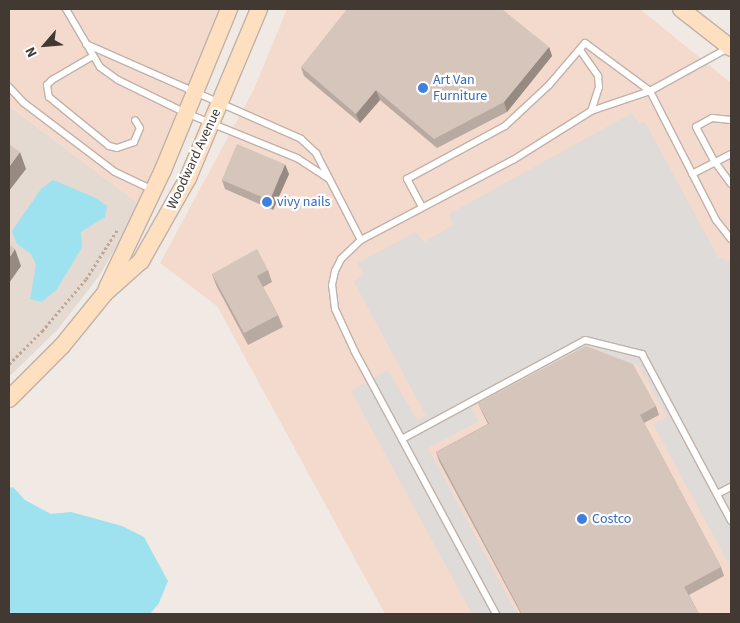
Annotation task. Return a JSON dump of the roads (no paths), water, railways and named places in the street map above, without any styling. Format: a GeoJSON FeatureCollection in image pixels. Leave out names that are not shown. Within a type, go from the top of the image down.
{"type":"FeatureCollection","features":[{"type":"Feature","properties":{"kind":"main road","name":"Woodward Avenue"},"geometry":{"type":"LineString","coordinates":[[105,293],[154,191],[229,9]]}},
{"type":"Feature","properties":{"kind":"main road","name":"Woodward Avenue"},"geometry":{"type":"LineString","coordinates":[[9,398],[62,346],[105,293],[141,261],[188,178],[259,9]]}},
{"type":"Feature","properties":{"kind":"main road"},"geometry":{"type":"LineString","coordinates":[[681,9],[731,48]]}},
{"type":"Feature","properties":{"kind":"lane"},"geometry":{"type":"LineString","coordinates":[[66,9],[100,67],[118,80],[186,113],[297,158],[330,180]]}},
{"type":"Feature","properties":{"kind":"lane"},"geometry":{"type":"LineString","coordinates":[[422,207],[407,179],[505,126],[549,85],[584,43],[650,91],[716,220],[731,239]]}},
{"type":"Feature","properties":{"kind":"lane"},"geometry":{"type":"LineString","coordinates":[[86,44],[113,59],[195,91],[301,139],[316,153],[360,240]]}},
{"type":"Feature","properties":{"kind":"lane"},"geometry":{"type":"LineString","coordinates":[[496,614],[335,309],[332,286],[335,271],[341,259],[360,240],[513,160],[591,111],[650,91],[731,48]]}},
{"type":"Feature","properties":{"kind":"lane"},"geometry":{"type":"LineString","coordinates":[[580,50],[598,76],[599,87],[591,111]]}},
{"type":"Feature","properties":{"kind":"lane"},"geometry":{"type":"LineString","coordinates":[[93,56],[52,80],[47,85],[49,97],[109,146],[117,148],[134,142],[140,128],[135,120]]}},
{"type":"Feature","properties":{"kind":"lane"},"geometry":{"type":"LineString","coordinates":[[9,87],[24,104],[115,172],[154,191]]}},
{"type":"Feature","properties":{"kind":"lane"},"geometry":{"type":"LineString","coordinates":[[731,120],[712,118],[696,127],[715,162],[731,184]]}},
{"type":"Feature","properties":{"kind":"lane"},"geometry":{"type":"LineString","coordinates":[[692,174],[731,154]]}},
{"type":"Feature","properties":{"kind":"lane"},"geometry":{"type":"LineString","coordinates":[[402,438],[584,340],[642,354],[731,521]]}},
{"type":"Feature","properties":{"kind":"lane"},"geometry":{"type":"LineString","coordinates":[[717,494],[731,487]]}},
{"type":"Feature","properties":{"kind":"water"},"geometry":{"type":"Polygon","coordinates":[[[53,180],[96,198],[107,206],[105,217],[81,232],[82,247],[57,289],[42,302],[30,299],[36,265],[31,254],[17,244],[12,231],[41,189],[53,180]]]}},
{"type":"Feature","properties":{"kind":"water"},"geometry":{"type":"Polygon","coordinates":[[[13,487],[25,500],[51,514],[71,512],[122,526],[144,537],[168,581],[159,603],[150,614],[9,614],[9,488],[13,487]]]}},
{"type":"Feature","properties":{"kind":"place","name":"Art Van Furniture"},"geometry":{"type":"Point","coordinates":[423,88]}},
{"type":"Feature","properties":{"kind":"place","name":"vivy nails"},"geometry":{"type":"Point","coordinates":[267,202]}},
{"type":"Feature","properties":{"kind":"place","name":"Costco"},"geometry":{"type":"Point","coordinates":[582,519]}}]}
